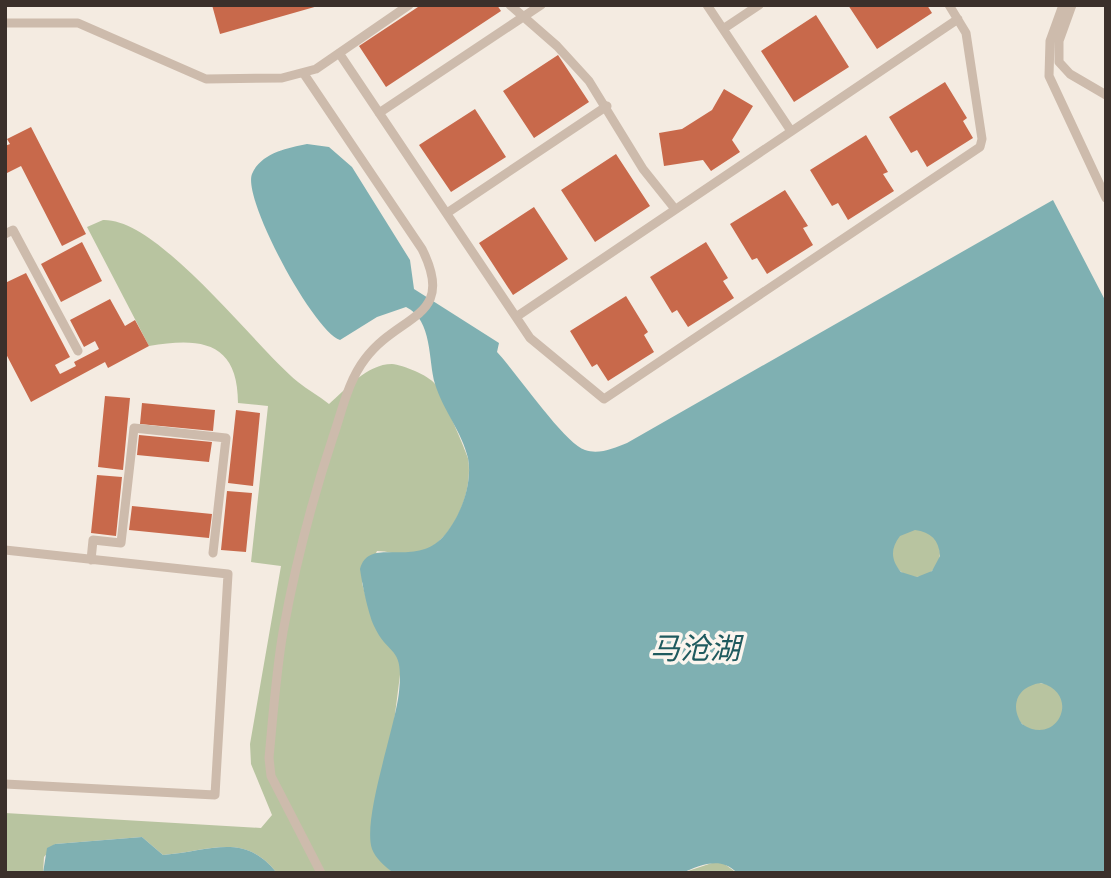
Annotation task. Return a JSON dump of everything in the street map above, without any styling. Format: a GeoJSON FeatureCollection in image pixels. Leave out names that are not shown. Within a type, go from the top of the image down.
{"type":"FeatureCollection","features":[{"type":"Feature","properties":{"kind":"lane"},"geometry":{"type":"LineString","coordinates":[[5,23],[78,23],[206,79],[282,78],[304,74],[409,5]]}},
{"type":"Feature","properties":{"kind":"lane"},"geometry":{"type":"LineString","coordinates":[[510,5],[557,46],[607,106],[643,169],[675,209]]}},
{"type":"Feature","properties":{"kind":"lane"},"geometry":{"type":"LineString","coordinates":[[379,113],[541,5]]}},
{"type":"Feature","properties":{"kind":"lane"},"geometry":{"type":"LineString","coordinates":[[707,5],[791,131]]}},
{"type":"Feature","properties":{"kind":"lane"},"geometry":{"type":"LineString","coordinates":[[723,29],[759,5]]}},
{"type":"Feature","properties":{"kind":"lane"},"geometry":{"type":"LineString","coordinates":[[339,53],[530,338],[604,398],[980,146],[982,139],[966,33],[949,5]]}},
{"type":"Feature","properties":{"kind":"lane"},"geometry":{"type":"LineString","coordinates":[[1069,6],[1048,52],[1054,92],[1106,198]]}},
{"type":"Feature","properties":{"kind":"lane"},"geometry":{"type":"LineString","coordinates":[[1064,69],[1058,59],[1058,49],[1069,6]]}},
{"type":"Feature","properties":{"kind":"lane"},"geometry":{"type":"LineString","coordinates":[[516,317],[958,19]]}},
{"type":"Feature","properties":{"kind":"lane"},"geometry":{"type":"LineString","coordinates":[[1048,52],[1064,69],[1106,95]]}},
{"type":"Feature","properties":{"kind":"lane"},"geometry":{"type":"LineString","coordinates":[[304,74],[422,249],[432,271],[435,288],[429,304],[379,343],[352,380],[317,487],[283,632],[269,758],[271,776],[321,873]]}},
{"type":"Feature","properties":{"kind":"lane"},"geometry":{"type":"LineString","coordinates":[[447,213],[607,106]]}},
{"type":"Feature","properties":{"kind":"lane"},"geometry":{"type":"LineString","coordinates":[[5,234],[13,230],[78,351]]}},
{"type":"Feature","properties":{"kind":"lane"},"geometry":{"type":"LineString","coordinates":[[91,560],[93,540],[121,543],[134,428],[226,438],[213,552]]}},
{"type":"Feature","properties":{"kind":"lane"},"geometry":{"type":"LineString","coordinates":[[5,550],[228,574],[215,795],[5,784]]}},
{"type":"Feature","properties":{"kind":"green space"},"geometry":{"type":"Polygon","coordinates":[[[103,220],[126,225],[151,239],[205,287],[279,365],[329,404],[366,373],[374,368],[392,364],[415,371],[432,381],[452,420],[468,458],[469,472],[464,502],[458,516],[440,541],[428,549],[410,555],[377,551],[362,583],[372,619],[397,655],[401,667],[394,722],[383,770],[388,868],[393,873],[277,873],[252,852],[238,848],[210,848],[163,855],[142,837],[55,844],[44,857],[43,873],[5,873],[5,813],[261,828],[272,815],[251,764],[250,744],[281,566],[251,562],[268,406],[238,403],[231,367],[223,355],[213,348],[184,342],[149,346],[87,227],[103,220]]]}},
{"type":"Feature","properties":{"kind":"green space"},"geometry":{"type":"Polygon","coordinates":[[[916,529],[933,536],[940,553],[933,570],[916,577],[899,570],[892,553],[899,536],[916,529]]]}},
{"type":"Feature","properties":{"kind":"green space"},"geometry":{"type":"Polygon","coordinates":[[[1039,683],[1056,690],[1063,707],[1056,724],[1039,731],[1022,724],[1015,707],[1022,690],[1039,683]]]}},
{"type":"Feature","properties":{"kind":"green space"},"geometry":{"type":"Polygon","coordinates":[[[712,863],[723,863],[737,873],[682,873],[712,863]]]}},
{"type":"Feature","properties":{"kind":"water","name":"马沧湖"},"geometry":{"type":"Polygon","coordinates":[[[307,144],[329,147],[352,167],[410,260],[414,289],[499,343],[497,352],[565,435],[585,450],[596,452],[627,443],[1053,200],[1106,302],[1106,873],[737,873],[718,863],[682,873],[393,873],[387,868],[372,849],[371,817],[396,708],[400,677],[397,658],[374,626],[360,569],[365,559],[373,554],[419,551],[443,537],[464,500],[469,479],[468,458],[438,394],[425,331],[415,313],[406,307],[377,317],[340,340],[328,332],[314,314],[282,263],[258,209],[252,188],[252,174],[268,156],[307,144]],[[915,530],[900,536],[893,554],[901,572],[917,577],[932,571],[940,556],[938,545],[933,538],[915,530]],[[1041,683],[1021,692],[1016,703],[1022,724],[1035,730],[1046,729],[1054,724],[1060,717],[1062,707],[1060,697],[1053,689],[1041,683]]]}},
{"type":"Feature","properties":{"kind":"water"},"geometry":{"type":"Polygon","coordinates":[[[142,837],[163,855],[211,848],[239,848],[265,860],[277,873],[43,873],[47,848],[55,844],[142,837]]]}},
{"type":"Feature","properties":{"kind":"building"},"geometry":{"type":"Polygon","coordinates":[[[212,5],[318,5],[318,6],[220,34],[212,5]]]}},
{"type":"Feature","properties":{"kind":"building"},"geometry":{"type":"Polygon","coordinates":[[[421,5],[497,5],[501,11],[386,87],[359,46],[421,5]]]}},
{"type":"Feature","properties":{"kind":"building"},"geometry":{"type":"Polygon","coordinates":[[[848,5],[927,5],[932,13],[877,49],[848,5]]]}},
{"type":"Feature","properties":{"kind":"building"},"geometry":{"type":"Polygon","coordinates":[[[816,15],[849,67],[794,102],[761,51],[816,15]]]}},
{"type":"Feature","properties":{"kind":"building"},"geometry":{"type":"Polygon","coordinates":[[[558,55],[589,102],[534,138],[503,91],[558,55]]]}},
{"type":"Feature","properties":{"kind":"building"},"geometry":{"type":"Polygon","coordinates":[[[945,82],[967,118],[963,121],[973,138],[927,167],[917,150],[911,153],[889,117],[945,82]]]}},
{"type":"Feature","properties":{"kind":"building"},"geometry":{"type":"Polygon","coordinates":[[[724,89],[753,106],[732,140],[740,152],[711,171],[703,160],[664,166],[659,133],[682,129],[712,110],[724,89]]]}},
{"type":"Feature","properties":{"kind":"building"},"geometry":{"type":"Polygon","coordinates":[[[475,109],[506,157],[451,192],[419,145],[475,109]]]}},
{"type":"Feature","properties":{"kind":"building"},"geometry":{"type":"Polygon","coordinates":[[[31,127],[86,234],[62,246],[21,166],[5,174],[5,146],[10,144],[7,139],[31,127]]]}},
{"type":"Feature","properties":{"kind":"building"},"geometry":{"type":"Polygon","coordinates":[[[866,135],[888,172],[883,174],[894,191],[848,220],[838,203],[832,206],[810,170],[866,135]]]}},
{"type":"Feature","properties":{"kind":"building"},"geometry":{"type":"Polygon","coordinates":[[[616,154],[650,206],[595,242],[561,190],[616,154]]]}},
{"type":"Feature","properties":{"kind":"building"},"geometry":{"type":"Polygon","coordinates":[[[785,190],[808,226],[803,228],[813,245],[767,274],[757,258],[752,260],[730,224],[785,190]]]}},
{"type":"Feature","properties":{"kind":"building"},"geometry":{"type":"Polygon","coordinates":[[[534,207],[568,259],[513,295],[479,243],[534,207]]]}},
{"type":"Feature","properties":{"kind":"building"},"geometry":{"type":"Polygon","coordinates":[[[82,242],[102,281],[61,302],[41,264],[82,242]]]}},
{"type":"Feature","properties":{"kind":"building"},"geometry":{"type":"Polygon","coordinates":[[[706,242],[728,278],[723,281],[734,298],[688,327],[677,310],[672,313],[650,277],[706,242]]]}},
{"type":"Feature","properties":{"kind":"building"},"geometry":{"type":"Polygon","coordinates":[[[26,273],[70,357],[55,365],[60,374],[76,366],[74,362],[99,349],[95,341],[84,347],[70,320],[110,299],[125,326],[135,320],[149,346],[108,368],[105,362],[31,402],[5,352],[5,283],[26,273]]]}},
{"type":"Feature","properties":{"kind":"building"},"geometry":{"type":"Polygon","coordinates":[[[626,296],[648,332],[644,335],[654,352],[608,381],[597,364],[592,367],[570,331],[626,296]]]}},
{"type":"Feature","properties":{"kind":"building"},"geometry":{"type":"Polygon","coordinates":[[[105,396],[130,398],[123,470],[98,467],[105,396]]]}},
{"type":"Feature","properties":{"kind":"building"},"geometry":{"type":"Polygon","coordinates":[[[142,403],[215,410],[213,431],[140,424],[142,403]]]}},
{"type":"Feature","properties":{"kind":"building"},"geometry":{"type":"Polygon","coordinates":[[[236,410],[260,413],[253,486],[228,483],[236,410]]]}},
{"type":"Feature","properties":{"kind":"building"},"geometry":{"type":"Polygon","coordinates":[[[139,435],[212,442],[209,462],[137,455],[139,435]]]}},
{"type":"Feature","properties":{"kind":"building"},"geometry":{"type":"Polygon","coordinates":[[[97,475],[122,477],[116,536],[91,533],[97,475]]]}},
{"type":"Feature","properties":{"kind":"building"},"geometry":{"type":"Polygon","coordinates":[[[227,491],[252,493],[246,552],[221,550],[227,491]]]}},
{"type":"Feature","properties":{"kind":"building"},"geometry":{"type":"Polygon","coordinates":[[[132,506],[212,514],[209,538],[129,530],[132,506]]]}}]}
